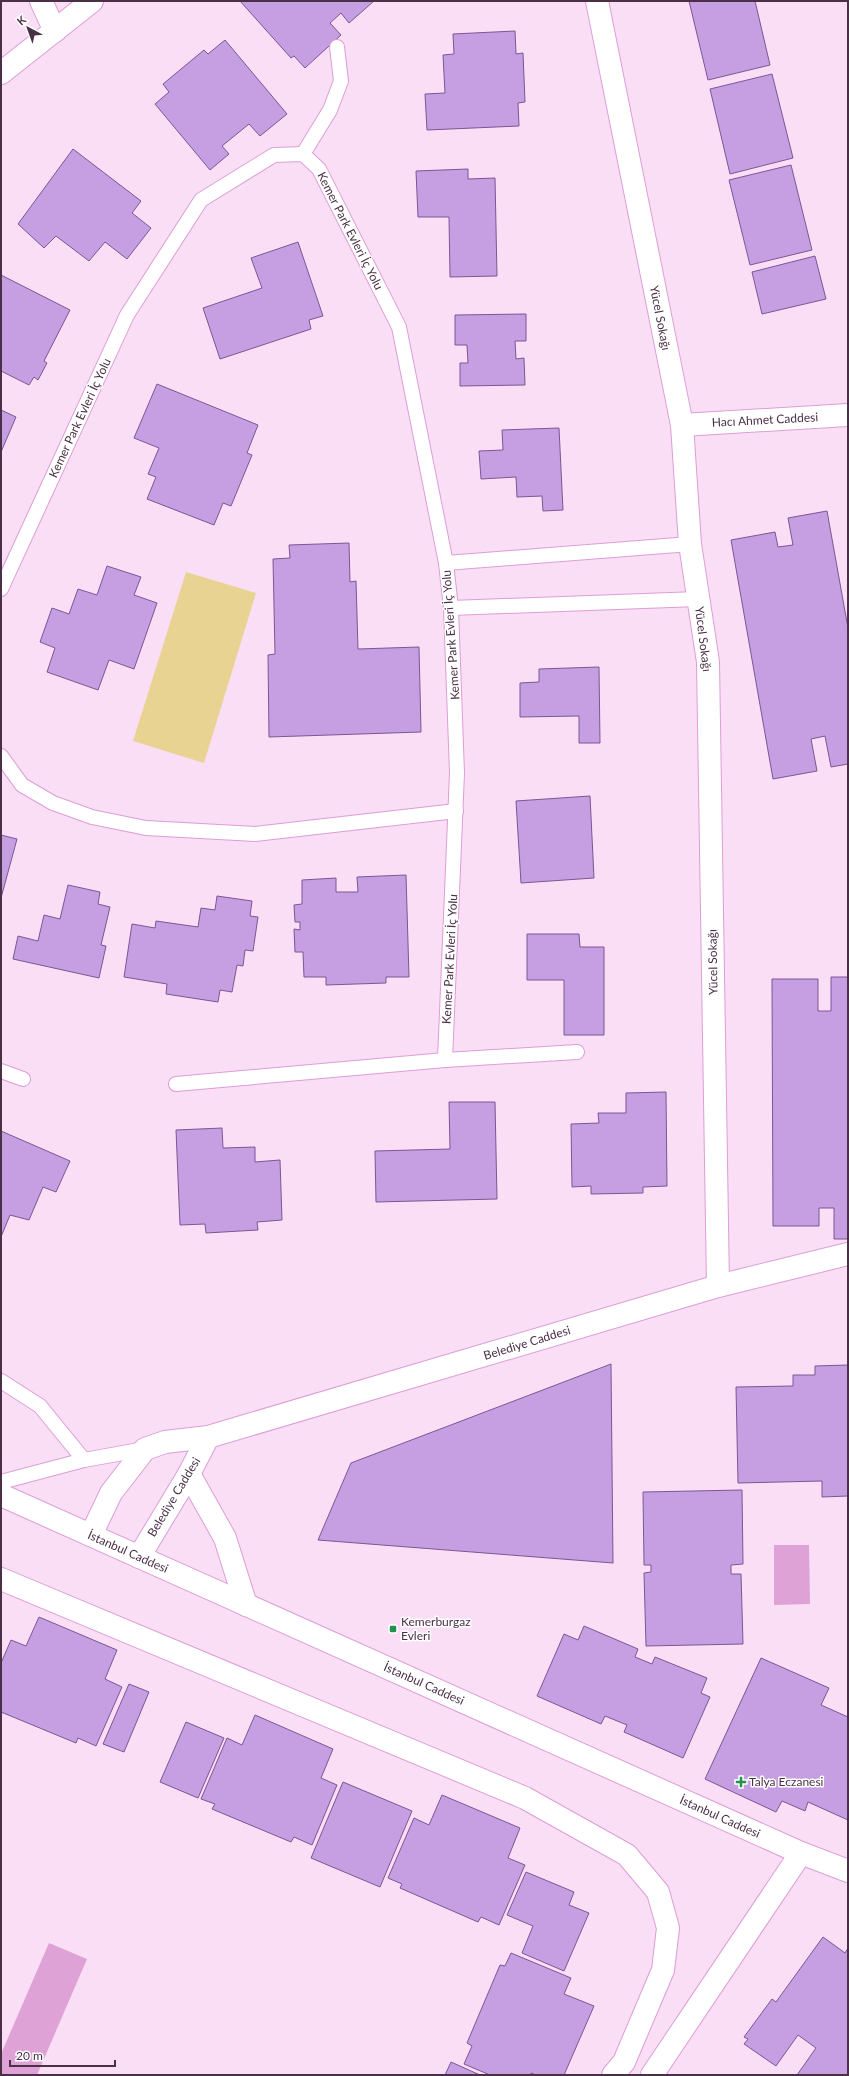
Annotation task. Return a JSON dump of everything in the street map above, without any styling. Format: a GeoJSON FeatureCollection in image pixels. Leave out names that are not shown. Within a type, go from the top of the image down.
{"type":"FeatureCollection","features":[{"type":"Feature","properties":{"kind":"street"},"geometry":{"type":"LineString","coordinates":[[41,1],[55,31]]}},
{"type":"Feature","properties":{"kind":"street"},"geometry":{"type":"LineString","coordinates":[[1,73],[92,1]]}},
{"type":"Feature","properties":{"kind":"street","name":"Yücel Sokağı"},"geometry":{"type":"LineString","coordinates":[[596,1],[682,424],[690,544],[708,662],[718,1286]]}},
{"type":"Feature","properties":{"kind":"street","name":"Hacı Ahmet Caddesi"},"geometry":{"type":"LineString","coordinates":[[682,424],[848,415]]}},
{"type":"Feature","properties":{"kind":"street","name":"Belediye Caddesi"},"geometry":{"type":"LineString","coordinates":[[145,1449],[165,1442],[208,1437],[718,1286],[848,1254]]}},
{"type":"Feature","properties":{"kind":"street","name":"Belediye Caddesi"},"geometry":{"type":"LineString","coordinates":[[139,1557],[189,1474],[208,1437]]}},
{"type":"Feature","properties":{"kind":"street"},"geometry":{"type":"LineString","coordinates":[[91,1535],[111,1492],[145,1449]]}},
{"type":"Feature","properties":{"kind":"street"},"geometry":{"type":"LineString","coordinates":[[189,1474],[225,1538],[246,1605]]}},
{"type":"Feature","properties":{"kind":"street","name":"İstanbul Caddesi"},"geometry":{"type":"LineString","coordinates":[[1,1495],[801,1853],[848,1871]]}},
{"type":"Feature","properties":{"kind":"street"},"geometry":{"type":"LineString","coordinates":[[1,1580],[524,1798],[627,1855],[658,1892],[668,1928],[663,1970],[624,2062],[613,2075]]}},
{"type":"Feature","properties":{"kind":"street"},"geometry":{"type":"LineString","coordinates":[[652,2075],[801,1853]]}},
{"type":"Feature","properties":{"kind":"lane"},"geometry":{"type":"LineString","coordinates":[[303,154],[330,110],[341,81],[337,47]]}},
{"type":"Feature","properties":{"kind":"lane","name":"Kemer Park Evleri İç Yolu"},"geometry":{"type":"LineString","coordinates":[[1,589],[127,315],[201,200],[274,155],[303,154],[319,169],[398,327],[446,563],[451,608],[457,773],[445,1060]]}},
{"type":"Feature","properties":{"kind":"lane"},"geometry":{"type":"LineString","coordinates":[[446,563],[690,544]]}},
{"type":"Feature","properties":{"kind":"lane"},"geometry":{"type":"LineString","coordinates":[[451,608],[698,599]]}},
{"type":"Feature","properties":{"kind":"lane"},"geometry":{"type":"LineString","coordinates":[[1,756],[22,785],[53,803],[92,817],[146,828],[255,834],[456,811]]}},
{"type":"Feature","properties":{"kind":"lane"},"geometry":{"type":"LineString","coordinates":[[176,1084],[445,1060],[577,1052]]}},
{"type":"Feature","properties":{"kind":"lane"},"geometry":{"type":"LineString","coordinates":[[1,1072],[23,1079]]}},
{"type":"Feature","properties":{"kind":"lane"},"geometry":{"type":"LineString","coordinates":[[1,1382],[40,1406],[84,1460]]}},
{"type":"Feature","properties":{"kind":"lane"},"geometry":{"type":"LineString","coordinates":[[1,1482],[84,1460],[145,1449]]}},
{"type":"Feature","properties":{"kind":"shaded area"},"geometry":{"type":"Polygon","coordinates":[[[186,572],[256,593],[204,763],[133,741],[186,572]]]}},
{"type":"Feature","properties":{"kind":"shaded area"},"geometry":{"type":"Polygon","coordinates":[[[774,1545],[809,1545],[810,1604],[774,1605],[774,1545]]]}},
{"type":"Feature","properties":{"kind":"shaded area"},"geometry":{"type":"Polygon","coordinates":[[[49,1943],[87,1959],[37,2075],[1,2075],[1,2054],[49,1943]]]}},
{"type":"Feature","properties":{"kind":"building"},"geometry":{"type":"Polygon","coordinates":[[[240,1],[374,1],[349,23],[341,13],[330,23],[341,35],[305,68],[294,56],[291,58],[240,1]]]}},
{"type":"Feature","properties":{"kind":"building"},"geometry":{"type":"Polygon","coordinates":[[[689,1],[755,1],[770,65],[708,80],[689,1]]]}},
{"type":"Feature","properties":{"kind":"building"},"geometry":{"type":"Polygon","coordinates":[[[515,31],[516,54],[523,53],[525,102],[518,103],[519,126],[427,130],[425,94],[445,93],[443,55],[454,54],[453,34],[515,31]]]}},
{"type":"Feature","properties":{"kind":"building"},"geometry":{"type":"Polygon","coordinates":[[[225,40],[287,114],[260,136],[249,124],[222,146],[229,154],[210,170],[155,104],[169,92],[163,84],[204,50],[208,54],[225,40]]]}},
{"type":"Feature","properties":{"kind":"building"},"geometry":{"type":"Polygon","coordinates":[[[772,74],[793,158],[730,174],[710,89],[772,74]]]}},
{"type":"Feature","properties":{"kind":"building"},"geometry":{"type":"Polygon","coordinates":[[[73,149],[141,201],[132,213],[151,228],[127,259],[105,242],[89,261],[56,236],[44,248],[18,224],[73,149]]]}},
{"type":"Feature","properties":{"kind":"building"},"geometry":{"type":"Polygon","coordinates":[[[791,165],[812,250],[750,265],[729,180],[791,165]]]}},
{"type":"Feature","properties":{"kind":"building"},"geometry":{"type":"Polygon","coordinates":[[[468,169],[468,179],[495,178],[497,276],[450,277],[449,217],[418,217],[416,171],[468,169]]]}},
{"type":"Feature","properties":{"kind":"building"},"geometry":{"type":"Polygon","coordinates":[[[298,242],[323,316],[309,320],[311,329],[220,359],[203,308],[262,288],[251,258],[298,242]]]}},
{"type":"Feature","properties":{"kind":"building"},"geometry":{"type":"Polygon","coordinates":[[[815,256],[826,299],[762,314],[752,272],[815,256]]]}},
{"type":"Feature","properties":{"kind":"building"},"geometry":{"type":"Polygon","coordinates":[[[1,275],[70,310],[44,361],[47,363],[38,380],[34,377],[29,385],[1,371],[1,275]]]}},
{"type":"Feature","properties":{"kind":"building"},"geometry":{"type":"Polygon","coordinates":[[[526,314],[526,341],[515,341],[516,359],[524,358],[525,385],[460,386],[460,363],[468,363],[467,345],[455,345],[455,315],[526,314]]]}},
{"type":"Feature","properties":{"kind":"building"},"geometry":{"type":"Polygon","coordinates":[[[157,384],[258,425],[247,453],[252,455],[231,506],[223,503],[214,525],[147,499],[156,477],[148,474],[159,448],[134,438],[157,384]]]}},
{"type":"Feature","properties":{"kind":"building"},"geometry":{"type":"Polygon","coordinates":[[[1,410],[16,417],[1,452],[1,410]]]}},
{"type":"Feature","properties":{"kind":"building"},"geometry":{"type":"Polygon","coordinates":[[[559,428],[563,510],[543,511],[542,496],[517,497],[516,477],[481,479],[479,451],[503,450],[502,430],[559,428]]]}},
{"type":"Feature","properties":{"kind":"building"},"geometry":{"type":"Polygon","coordinates":[[[827,511],[848,628],[848,764],[831,767],[825,736],[811,739],[817,771],[773,779],[731,540],[775,532],[778,547],[793,545],[788,518],[827,511]]]}},
{"type":"Feature","properties":{"kind":"building"},"geometry":{"type":"Polygon","coordinates":[[[349,543],[350,582],[356,581],[358,649],[419,647],[421,732],[269,737],[268,655],[275,654],[273,559],[290,558],[289,545],[349,543]]]}},
{"type":"Feature","properties":{"kind":"building"},"geometry":{"type":"Polygon","coordinates":[[[107,566],[141,577],[134,595],[157,603],[134,669],[109,660],[98,690],[47,672],[55,648],[40,642],[52,608],[69,614],[78,589],[97,595],[107,566]]]}},
{"type":"Feature","properties":{"kind":"building"},"geometry":{"type":"Polygon","coordinates":[[[599,667],[600,743],[579,743],[579,716],[520,717],[520,683],[539,682],[539,669],[599,667]]]}},
{"type":"Feature","properties":{"kind":"building"},"geometry":{"type":"Polygon","coordinates":[[[590,796],[594,878],[521,883],[516,801],[590,796]]]}},
{"type":"Feature","properties":{"kind":"building"},"geometry":{"type":"Polygon","coordinates":[[[1,835],[17,839],[1,898],[1,835]]]}},
{"type":"Feature","properties":{"kind":"building"},"geometry":{"type":"Polygon","coordinates":[[[406,875],[409,977],[386,977],[386,983],[326,985],[326,977],[304,977],[303,952],[295,952],[294,929],[300,930],[300,922],[295,922],[294,905],[302,904],[302,880],[336,878],[336,892],[358,892],[357,877],[406,875]]]}},
{"type":"Feature","properties":{"kind":"building"},"geometry":{"type":"Polygon","coordinates":[[[68,885],[100,892],[98,904],[110,907],[101,945],[106,946],[99,978],[13,959],[18,936],[38,941],[44,915],[60,919],[68,885]]]}},
{"type":"Feature","properties":{"kind":"building"},"geometry":{"type":"Polygon","coordinates":[[[217,896],[252,901],[250,916],[258,917],[253,951],[245,950],[243,966],[237,965],[232,992],[220,990],[218,1002],[166,994],[167,984],[124,977],[132,924],[155,928],[156,921],[198,927],[201,908],[215,910],[217,896]]]}},
{"type":"Feature","properties":{"kind":"building"},"geometry":{"type":"Polygon","coordinates":[[[527,934],[579,934],[580,947],[604,947],[604,1035],[564,1035],[564,980],[527,980],[527,934]]]}},
{"type":"Feature","properties":{"kind":"building"},"geometry":{"type":"Polygon","coordinates":[[[831,977],[848,977],[848,1239],[834,1239],[834,1208],[819,1208],[819,1226],[773,1226],[772,979],[818,979],[818,1011],[831,1011],[831,977]]]}},
{"type":"Feature","properties":{"kind":"building"},"geometry":{"type":"Polygon","coordinates":[[[666,1092],[667,1186],[643,1187],[643,1193],[591,1194],[591,1186],[572,1187],[571,1124],[599,1123],[598,1113],[626,1113],[626,1093],[666,1092]]]}},
{"type":"Feature","properties":{"kind":"building"},"geometry":{"type":"Polygon","coordinates":[[[449,1102],[495,1102],[497,1199],[376,1202],[375,1151],[450,1149],[449,1102]]]}},
{"type":"Feature","properties":{"kind":"building"},"geometry":{"type":"Polygon","coordinates":[[[222,1128],[223,1148],[255,1147],[255,1162],[280,1160],[282,1220],[257,1222],[258,1230],[206,1233],[205,1224],[180,1225],[176,1130],[222,1128]]]}},
{"type":"Feature","properties":{"kind":"building"},"geometry":{"type":"Polygon","coordinates":[[[1,1131],[70,1161],[56,1192],[43,1187],[29,1220],[10,1215],[1,1237],[1,1131]]]}},
{"type":"Feature","properties":{"kind":"building"},"geometry":{"type":"Polygon","coordinates":[[[611,1364],[613,1563],[318,1540],[351,1463],[611,1364]]]}},
{"type":"Feature","properties":{"kind":"building"},"geometry":{"type":"Polygon","coordinates":[[[848,1365],[848,1496],[822,1497],[822,1481],[738,1483],[736,1387],[793,1386],[793,1375],[815,1375],[815,1366],[848,1365]]]}},
{"type":"Feature","properties":{"kind":"building"},"geometry":{"type":"Polygon","coordinates":[[[742,1490],[743,1564],[731,1565],[731,1574],[741,1574],[743,1644],[646,1646],[644,1573],[651,1572],[651,1565],[644,1565],[643,1492],[742,1490]]]}},
{"type":"Feature","properties":{"kind":"building"},"geometry":{"type":"Polygon","coordinates":[[[39,1617],[117,1650],[105,1679],[122,1687],[96,1746],[78,1738],[76,1743],[1,1712],[1,1663],[11,1640],[26,1646],[39,1617]]]}},
{"type":"Feature","properties":{"kind":"building"},"geometry":{"type":"Polygon","coordinates":[[[584,1626],[638,1649],[635,1657],[652,1664],[655,1657],[707,1678],[701,1693],[710,1697],[683,1758],[624,1732],[627,1725],[605,1716],[601,1724],[537,1696],[564,1634],[578,1640],[584,1626]]]}},
{"type":"Feature","properties":{"kind":"building"},"geometry":{"type":"Polygon","coordinates":[[[761,1658],[829,1688],[821,1705],[848,1717],[848,1820],[808,1802],[805,1811],[782,1801],[776,1812],[705,1779],[761,1658]]]}},
{"type":"Feature","properties":{"kind":"building"},"geometry":{"type":"Polygon","coordinates":[[[129,1684],[149,1692],[124,1752],[103,1744],[129,1684]]]}},
{"type":"Feature","properties":{"kind":"building"},"geometry":{"type":"Polygon","coordinates":[[[255,1715],[333,1749],[321,1778],[337,1785],[312,1845],[294,1837],[291,1842],[212,1809],[215,1804],[201,1799],[227,1738],[242,1745],[255,1715]]]}},
{"type":"Feature","properties":{"kind":"building"},"geometry":{"type":"Polygon","coordinates":[[[186,1722],[224,1738],[198,1798],[160,1782],[186,1722]]]}},
{"type":"Feature","properties":{"kind":"building"},"geometry":{"type":"Polygon","coordinates":[[[343,1782],[412,1811],[380,1887],[311,1858],[343,1782]]]}},
{"type":"Feature","properties":{"kind":"building"},"geometry":{"type":"Polygon","coordinates":[[[442,1795],[520,1828],[508,1858],[525,1865],[499,1925],[481,1917],[478,1922],[400,1888],[402,1884],[388,1878],[414,1818],[429,1825],[442,1795]]]}},
{"type":"Feature","properties":{"kind":"building"},"geometry":{"type":"Polygon","coordinates":[[[526,1872],[574,1892],[569,1905],[589,1913],[564,1971],[522,1953],[533,1926],[507,1915],[526,1872]]]}},
{"type":"Feature","properties":{"kind":"building"},"geometry":{"type":"Polygon","coordinates":[[[823,1937],[845,1953],[848,1948],[848,2075],[797,2075],[816,2048],[798,2035],[776,2066],[744,2044],[748,2039],[744,2037],[772,1999],[776,2002],[823,1937]]]}},
{"type":"Feature","properties":{"kind":"building"},"geometry":{"type":"Polygon","coordinates":[[[511,1953],[571,1978],[564,1994],[594,2006],[564,2075],[536,2075],[531,2073],[530,2075],[490,2075],[464,2064],[472,2046],[467,2043],[500,1965],[505,1966],[511,1953]]]}},
{"type":"Feature","properties":{"kind":"building"},"geometry":{"type":"Polygon","coordinates":[[[451,2062],[480,2075],[445,2075],[451,2062]]]}},
{"type":"Feature","properties":{"kind":"place","name":"Kemerburgaz Evleri"},"geometry":{"type":"Point","coordinates":[393,1629]}},
{"type":"Feature","properties":{"kind":"place","name":"Talya Eczanesi"},"geometry":{"type":"Point","coordinates":[741,1782]}}]}
